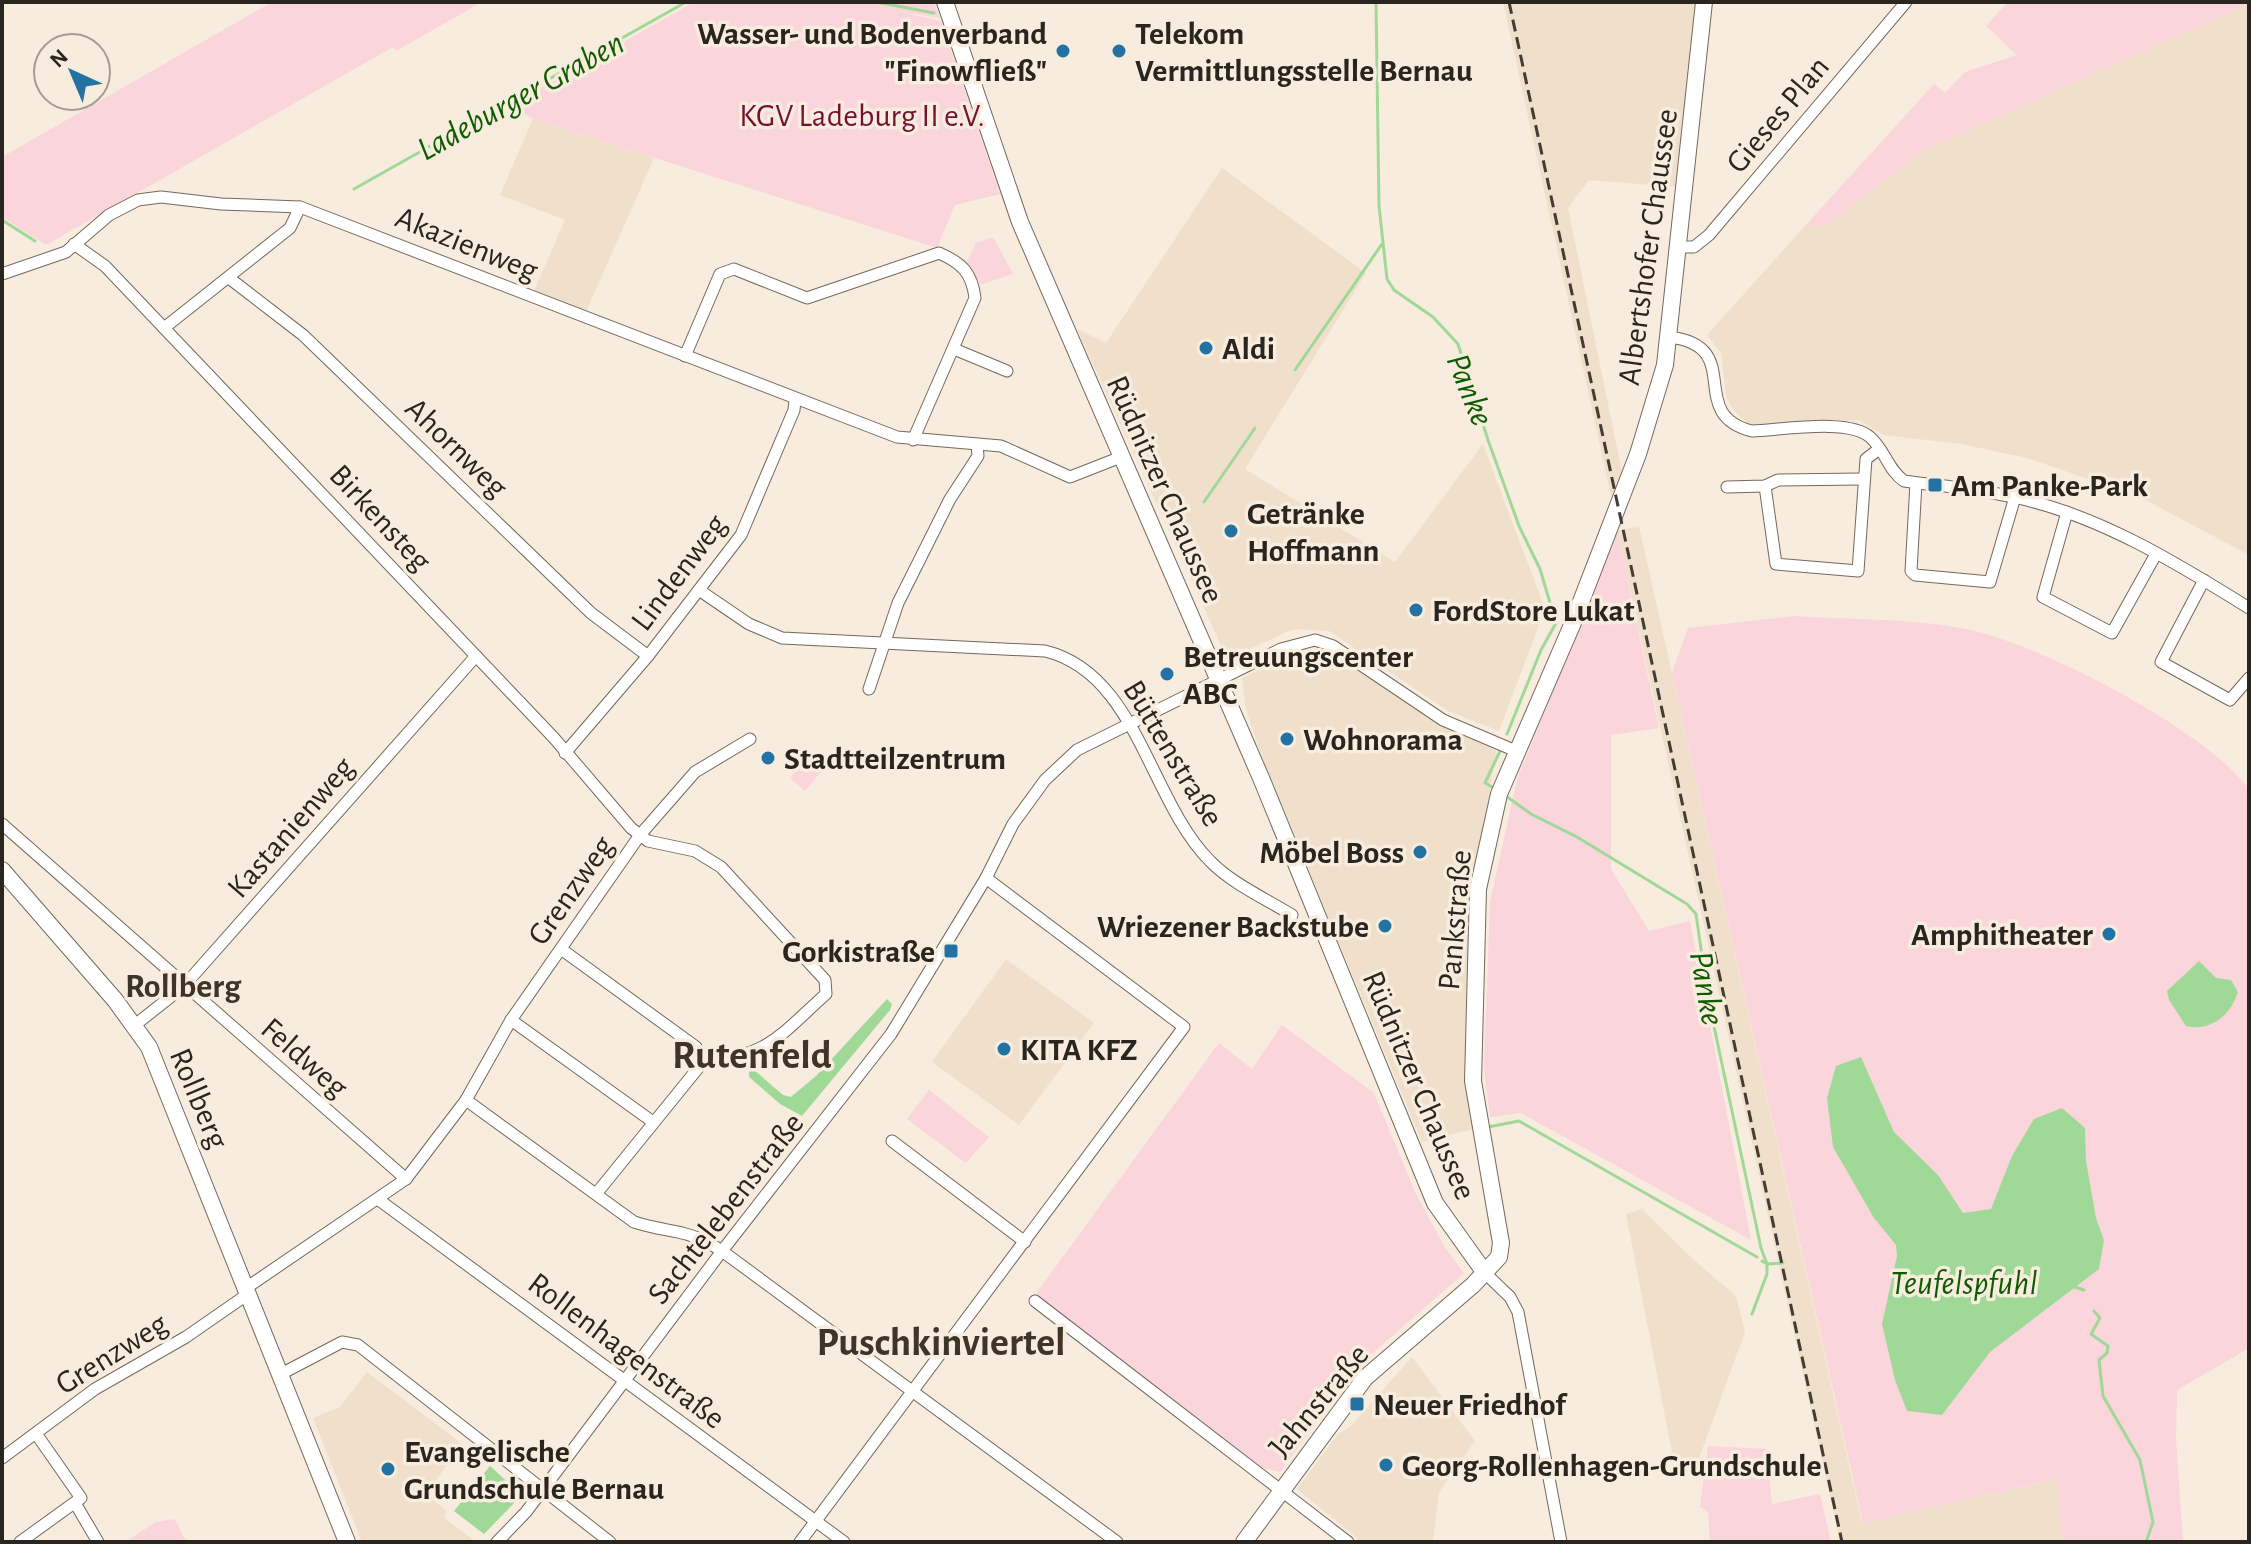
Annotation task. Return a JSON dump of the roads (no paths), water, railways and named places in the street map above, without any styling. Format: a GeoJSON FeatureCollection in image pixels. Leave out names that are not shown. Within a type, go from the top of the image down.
{"type":"FeatureCollection","features":[{"type":"Feature","properties":{"kind":"main road","name":"Rüdnitzer Chaussee"},"geometry":{"type":"LineString","coordinates":[[945,2],[1020,222],[1219,680],[1435,1203],[1485,1273]]}},
{"type":"Feature","properties":{"kind":"main road","name":"Albertshofer Chaussee"},"geometry":{"type":"LineString","coordinates":[[1623,494],[1660,388],[1670,337],[1704,2]]}},
{"type":"Feature","properties":{"kind":"main road","name":"Pankstraße"},"geometry":{"type":"LineString","coordinates":[[1485,1273],[1499,1257],[1501,1243],[1473,1081],[1478,889],[1496,809],[1516,751],[1572,625],[1623,494]]}},
{"type":"Feature","properties":{"kind":"main road","name":"Rollberg"},"geometry":{"type":"LineString","coordinates":[[2,870],[135,1025],[155,1061],[347,1542]]}},
{"type":"Feature","properties":{"kind":"main road","name":"Jahnstraße"},"geometry":{"type":"LineString","coordinates":[[1244,1542],[1365,1378],[1485,1273]]}},
{"type":"Feature","properties":{"kind":"street","name":"Gieses Plan"},"geometry":{"type":"LineString","coordinates":[[1681,247],[1694,247],[1709,235],[1906,2]]}},
{"type":"Feature","properties":{"kind":"street","name":"Akazienweg"},"geometry":{"type":"LineString","coordinates":[[2,274],[50,260],[109,215],[138,200],[161,197],[221,204],[300,207],[897,437],[1001,446],[1070,477],[1121,457]]}},
{"type":"Feature","properties":{"kind":"street"},"geometry":{"type":"LineString","coordinates":[[164,328],[290,228],[300,207]]}},
{"type":"Feature","properties":{"kind":"street","name":"Birkensteg"},"geometry":{"type":"LineString","coordinates":[[74,244],[105,266],[476,656],[640,835]]}},
{"type":"Feature","properties":{"kind":"street"},"geometry":{"type":"LineString","coordinates":[[685,356],[720,274],[725,270],[734,269],[807,298],[939,253],[962,264],[973,285],[975,298],[913,440]]}},
{"type":"Feature","properties":{"kind":"street","name":"Ahornweg"},"geometry":{"type":"LineString","coordinates":[[229,278],[303,335],[591,613],[648,656]]}},
{"type":"Feature","properties":{"kind":"street"},"geometry":{"type":"LineString","coordinates":[[1670,337],[1688,339],[1708,354],[1714,368],[1717,405],[1738,428],[1752,431],[1855,428],[1867,434],[1895,475],[1916,483],[2015,497],[2067,512],[2156,554],[2249,608]]}},
{"type":"Feature","properties":{"kind":"street"},"geometry":{"type":"LineString","coordinates":[[954,349],[1007,371]]}},
{"type":"Feature","properties":{"kind":"street","name":"Lindenweg"},"geometry":{"type":"LineString","coordinates":[[565,753],[648,656],[741,535],[777,453],[795,400]]}},
{"type":"Feature","properties":{"kind":"street"},"geometry":{"type":"LineString","coordinates":[[869,689],[916,565],[950,499],[978,456],[977,445]]}},
{"type":"Feature","properties":{"kind":"street"},"geometry":{"type":"LineString","coordinates":[[1765,486],[1776,564],[1858,571],[1862,479],[1866,459],[1879,449]]}},
{"type":"Feature","properties":{"kind":"street"},"geometry":{"type":"LineString","coordinates":[[1727,487],[1765,486],[1778,480],[1862,479]]}},
{"type":"Feature","properties":{"kind":"street"},"geometry":{"type":"LineString","coordinates":[[1916,483],[1911,571],[1915,575],[1990,582],[2015,497]]}},
{"type":"Feature","properties":{"kind":"street"},"geometry":{"type":"LineString","coordinates":[[2067,512],[2043,597],[2112,633],[2156,554]]}},
{"type":"Feature","properties":{"kind":"street"},"geometry":{"type":"LineString","coordinates":[[2204,580],[2161,662],[2230,700],[2249,678]]}},
{"type":"Feature","properties":{"kind":"street","name":"Büttenstraße"},"geometry":{"type":"LineString","coordinates":[[699,590],[766,633],[807,641],[1045,651],[1071,657],[1097,677],[1128,724],[1174,812],[1211,862],[1292,915]]}},
{"type":"Feature","properties":{"kind":"street","name":"Sachtelebenstraße"},"geometry":{"type":"LineString","coordinates":[[497,1542],[542,1492],[722,1251],[891,1034],[986,878],[1013,824],[1045,780],[1077,750],[1297,642],[1315,640],[1333,646],[1443,720],[1516,751]]}},
{"type":"Feature","properties":{"kind":"street","name":"Kastanienweg"},"geometry":{"type":"LineString","coordinates":[[135,1025],[183,987],[476,656]]}},
{"type":"Feature","properties":{"kind":"street","name":"Grenzweg"},"geometry":{"type":"LineString","coordinates":[[406,1179],[466,1100],[511,1020],[640,835],[695,772],[750,739]]}},
{"type":"Feature","properties":{"kind":"street","name":"Feldweg"},"geometry":{"type":"LineString","coordinates":[[2,824],[183,987],[406,1179]]}},
{"type":"Feature","properties":{"kind":"street"},"geometry":{"type":"LineString","coordinates":[[596,1194],[703,1062],[736,1059],[768,1046],[826,994],[827,986],[721,867],[695,851],[660,846],[640,835]]}},
{"type":"Feature","properties":{"kind":"street"},"geometry":{"type":"LineString","coordinates":[[800,1542],[1184,1027],[986,878]]}},
{"type":"Feature","properties":{"kind":"street"},"geometry":{"type":"LineString","coordinates":[[561,949],[696,1047],[703,1062]]}},
{"type":"Feature","properties":{"kind":"street"},"geometry":{"type":"LineString","coordinates":[[511,1020],[653,1122]]}},
{"type":"Feature","properties":{"kind":"street"},"geometry":{"type":"LineString","coordinates":[[466,1100],[634,1222],[655,1229],[685,1231],[722,1251],[1117,1542]]}},
{"type":"Feature","properties":{"kind":"street"},"geometry":{"type":"LineString","coordinates":[[892,1141],[1025,1242]]}},
{"type":"Feature","properties":{"kind":"street"},"geometry":{"type":"LineString","coordinates":[[379,1200],[406,1179]]}},
{"type":"Feature","properties":{"kind":"street","name":"Grenzweg"},"geometry":{"type":"LineString","coordinates":[[2,1458],[95,1389],[186,1337],[356,1211],[379,1200]]}},
{"type":"Feature","properties":{"kind":"street","name":"Rollenhagenstraße"},"geometry":{"type":"LineString","coordinates":[[379,1200],[844,1542]]}},
{"type":"Feature","properties":{"kind":"street"},"geometry":{"type":"LineString","coordinates":[[1485,1273],[1510,1297],[1518,1312],[1561,1542]]}},
{"type":"Feature","properties":{"kind":"street"},"geometry":{"type":"LineString","coordinates":[[1035,1301],[1348,1542]]}},
{"type":"Feature","properties":{"kind":"street"},"geometry":{"type":"LineString","coordinates":[[281,1374],[342,1342],[358,1345],[542,1492],[610,1542]]}},
{"type":"Feature","properties":{"kind":"street"},"geometry":{"type":"LineString","coordinates":[[37,1435],[78,1500],[98,1542]]}},
{"type":"Feature","properties":{"kind":"street"},"geometry":{"type":"LineString","coordinates":[[20,1542],[78,1500]]}},
{"type":"Feature","properties":{"kind":"water"},"geometry":{"type":"Polygon","coordinates":[[[2199,961],[2216,978],[2231,980],[2238,992],[2230,1008],[2218,1020],[2203,1026],[2186,1026],[2169,1000],[2167,991],[2199,961]]]}},
{"type":"Feature","properties":{"kind":"water"},"geometry":{"type":"Polygon","coordinates":[[[887,999],[892,1004],[890,1010],[802,1116],[780,1104],[749,1077],[749,1072],[754,1070],[783,1095],[791,1097],[817,1075],[887,999]]]}},
{"type":"Feature","properties":{"kind":"water","name":"Teufelspfuhl"},"geometry":{"type":"Polygon","coordinates":[[[1861,1057],[1894,1132],[1938,1175],[1963,1213],[1991,1209],[2012,1156],[2034,1119],[2062,1108],[2085,1128],[2086,1161],[2096,1218],[2104,1240],[2099,1269],[1990,1352],[1942,1415],[1907,1411],[1895,1380],[1882,1324],[1897,1256],[1896,1245],[1874,1218],[1833,1147],[1827,1098],[1836,1066],[1861,1057]]]}},
{"type":"Feature","properties":{"kind":"water"},"geometry":{"type":"Polygon","coordinates":[[[490,1466],[522,1495],[484,1534],[454,1511],[490,1466]]]}},
{"type":"Feature","properties":{"kind":"waterway","name":"Ladeburger Graben"},"geometry":{"type":"LineString","coordinates":[[354,189],[686,2]]}},
{"type":"Feature","properties":{"kind":"waterway","name":"Ladeburger Graben"},"geometry":{"type":"LineString","coordinates":[[876,2],[934,13]]}},
{"type":"Feature","properties":{"kind":"waterway","name":"Panke"},"geometry":{"type":"LineString","coordinates":[[1376,2],[1379,206],[1387,279],[1394,290],[1433,317],[1458,344],[1488,440],[1519,526],[1540,569],[1556,623],[1541,650],[1507,734]]}},
{"type":"Feature","properties":{"kind":"waterway"},"geometry":{"type":"LineString","coordinates":[[2,220],[35,241]]}},
{"type":"Feature","properties":{"kind":"waterway"},"geometry":{"type":"LineString","coordinates":[[1295,370],[1382,244]]}},
{"type":"Feature","properties":{"kind":"waterway"},"geometry":{"type":"LineString","coordinates":[[1204,502],[1255,428]]}},
{"type":"Feature","properties":{"kind":"waterway","name":"Panke"},"geometry":{"type":"LineString","coordinates":[[1494,788],[1485,783],[1500,751]]}},
{"type":"Feature","properties":{"kind":"waterway","name":"Panke"},"geometry":{"type":"LineString","coordinates":[[1506,796],[1531,814],[1577,837],[1687,904],[1696,914],[1708,998],[1761,1248],[1767,1264],[1783,1263]]}},
{"type":"Feature","properties":{"kind":"waterway"},"geometry":{"type":"LineString","coordinates":[[1488,1127],[1519,1121],[1757,1257]]}},
{"type":"Feature","properties":{"kind":"waterway"},"geometry":{"type":"LineString","coordinates":[[1752,1314],[1767,1274],[1767,1264],[1762,1261]]}},
{"type":"Feature","properties":{"kind":"waterway","name":"Panke"},"geometry":{"type":"LineString","coordinates":[[2075,1287],[2084,1290]]}},
{"type":"Feature","properties":{"kind":"waterway","name":"Panke"},"geometry":{"type":"LineString","coordinates":[[2094,1311],[2100,1318],[2091,1334],[2108,1346],[2107,1353],[2099,1360],[2103,1396],[2140,1460],[2153,1522],[2146,1542]]}},
{"type":"Feature","properties":{"kind":"railway"},"geometry":{"type":"LineString","coordinates":[[1509,2],[1842,1542]]}},
{"type":"Feature","properties":{"kind":"place","name":"Wasser- und Bodenverband \"Finowfließ\""},"geometry":{"type":"Point","coordinates":[1063,51]}},
{"type":"Feature","properties":{"kind":"place","name":"Telekom Vermittlungsstelle Bernau"},"geometry":{"type":"Point","coordinates":[1119,51]}},
{"type":"Feature","properties":{"kind":"place","name":"Aldi"},"geometry":{"type":"Point","coordinates":[1206,348]}},
{"type":"Feature","properties":{"kind":"place","name":"Am Panke-Park"},"geometry":{"type":"Point","coordinates":[1935,485]}},
{"type":"Feature","properties":{"kind":"place","name":"Getränke Hoffmann"},"geometry":{"type":"Point","coordinates":[1231,531]}},
{"type":"Feature","properties":{"kind":"place","name":"FordStore Lukat"},"geometry":{"type":"Point","coordinates":[1416,610]}},
{"type":"Feature","properties":{"kind":"place","name":"Betreuungscenter ABC"},"geometry":{"type":"Point","coordinates":[1167,674]}},
{"type":"Feature","properties":{"kind":"place","name":"Wohnorama"},"geometry":{"type":"Point","coordinates":[1287,739]}},
{"type":"Feature","properties":{"kind":"place","name":"Stadtteilzentrum"},"geometry":{"type":"Point","coordinates":[768,758]}},
{"type":"Feature","properties":{"kind":"place","name":"Möbel Boss"},"geometry":{"type":"Point","coordinates":[1420,852]}},
{"type":"Feature","properties":{"kind":"place","name":"Wriezener Backstube"},"geometry":{"type":"Point","coordinates":[1385,926]}},
{"type":"Feature","properties":{"kind":"place","name":"Amphitheater"},"geometry":{"type":"Point","coordinates":[2109,934]}},
{"type":"Feature","properties":{"kind":"place","name":"Gorkistraße"},"geometry":{"type":"Point","coordinates":[951,951]}},
{"type":"Feature","properties":{"kind":"place","name":"KITA KFZ"},"geometry":{"type":"Point","coordinates":[1004,1049]}},
{"type":"Feature","properties":{"kind":"place","name":"Neuer Friedhof"},"geometry":{"type":"Point","coordinates":[1357,1404]}},
{"type":"Feature","properties":{"kind":"place","name":"Georg-Rollenhagen-Grundschule"},"geometry":{"type":"Point","coordinates":[1386,1465]}},
{"type":"Feature","properties":{"kind":"place","name":"Evangelische Grundschule Bernau"},"geometry":{"type":"Point","coordinates":[388,1469]}},
{"type":"Feature","properties":{"kind":"district","name":"Rollberg"},"geometry":{"type":"Point","coordinates":[183,985]}},
{"type":"Feature","properties":{"kind":"district","name":"Rutenfeld"},"geometry":{"type":"Point","coordinates":[752,1054]}},
{"type":"Feature","properties":{"kind":"district","name":"Puschkinviertel"},"geometry":{"type":"Point","coordinates":[941,1341]}},
{"type":"Feature","properties":{"kind":"park label","name":"KGV Ladeburg II e.V."},"geometry":{"type":"Point","coordinates":[862,115]}}]}
